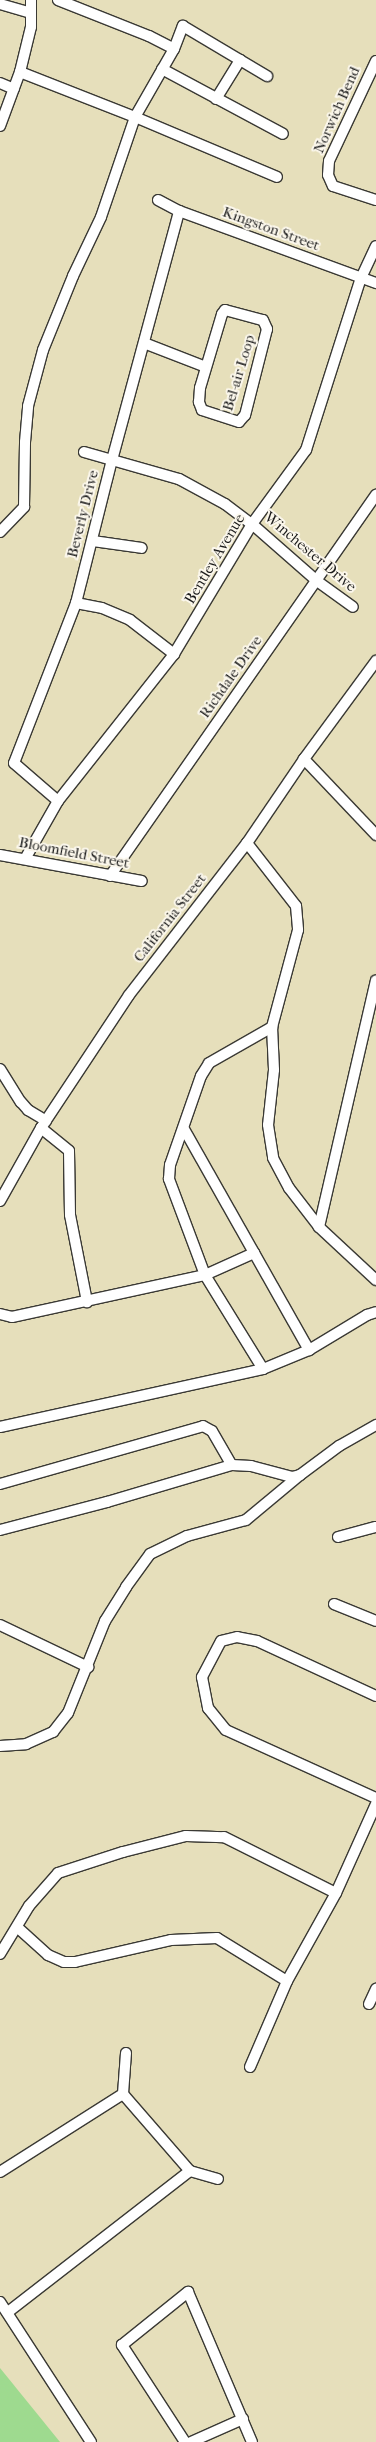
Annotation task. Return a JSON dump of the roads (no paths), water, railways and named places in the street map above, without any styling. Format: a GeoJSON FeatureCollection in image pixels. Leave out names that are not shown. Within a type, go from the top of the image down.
{"type":"FeatureCollection","features":[{"type":"Feature","properties":{"kind":"street"},"geometry":{"type":"LineString","coordinates":[[0,126],[20,72],[31,27],[31,0]]}},
{"type":"Feature","properties":{"kind":"street"},"geometry":{"type":"LineString","coordinates":[[58,0],[149,36],[174,49]]}},
{"type":"Feature","properties":{"kind":"street"},"geometry":{"type":"LineString","coordinates":[[0,4],[31,13]]}},
{"type":"Feature","properties":{"kind":"street"},"geometry":{"type":"LineString","coordinates":[[0,532],[24,506],[25,442],[28,406],[43,350],[73,276],[101,217],[135,117],[174,49],[183,26],[267,76]]}},
{"type":"Feature","properties":{"kind":"street"},"geometry":{"type":"LineString","coordinates":[[216,99],[240,60]]}},
{"type":"Feature","properties":{"kind":"street","name":"Norwich Bend"},"geometry":{"type":"LineString","coordinates":[[376,61],[329,160],[328,175],[333,186],[376,200]]}},
{"type":"Feature","properties":{"kind":"street"},"geometry":{"type":"LineString","coordinates":[[162,68],[283,134]]}},
{"type":"Feature","properties":{"kind":"street"},"geometry":{"type":"LineString","coordinates":[[20,72],[135,117],[277,177]]}},
{"type":"Feature","properties":{"kind":"street"},"geometry":{"type":"LineString","coordinates":[[0,83],[14,89]]}},
{"type":"Feature","properties":{"kind":"street","name":"Kingston Street"},"geometry":{"type":"LineString","coordinates":[[158,200],[179,211],[376,283]]}},
{"type":"Feature","properties":{"kind":"street","name":"Beverly Drive"},"geometry":{"type":"LineString","coordinates":[[58,802],[14,763],[76,603],[112,460],[179,211]]}},
{"type":"Feature","properties":{"kind":"street","name":"Bentley Avenue"},"geometry":{"type":"LineString","coordinates":[[25,859],[58,802],[174,654],[252,524],[306,450],[361,278],[376,246]]}},
{"type":"Feature","properties":{"kind":"street","name":"Bel-air Loop"},"geometry":{"type":"LineString","coordinates":[[225,310],[263,320],[266,324],[259,368],[242,420],[238,421],[202,410],[198,396],[206,367],[222,314],[225,310]]}},
{"type":"Feature","properties":{"kind":"street"},"geometry":{"type":"LineString","coordinates":[[144,343],[206,367]]}},
{"type":"Feature","properties":{"kind":"street","name":"Winchester Drive"},"geometry":{"type":"LineString","coordinates":[[84,452],[179,479],[224,504],[252,524],[317,581],[353,607]]}},
{"type":"Feature","properties":{"kind":"street","name":"Richdale Drive"},"geometry":{"type":"LineString","coordinates":[[110,876],[376,495]]}},
{"type":"Feature","properties":{"kind":"street"},"geometry":{"type":"LineString","coordinates":[[93,541],[142,548]]}},
{"type":"Feature","properties":{"kind":"street"},"geometry":{"type":"LineString","coordinates":[[76,603],[102,608],[130,620],[174,654]]}},
{"type":"Feature","properties":{"kind":"street","name":"California Street"},"geometry":{"type":"LineString","coordinates":[[0,1202],[44,1125],[129,995],[247,843],[304,758],[376,661]]}},
{"type":"Feature","properties":{"kind":"street"},"geometry":{"type":"LineString","coordinates":[[304,758],[376,835]]}},
{"type":"Feature","properties":{"kind":"street"},"geometry":{"type":"LineString","coordinates":[[247,843],[296,906],[298,930],[272,1027],[274,1070],[268,1125],[273,1158],[289,1188],[319,1227],[376,1280]]}},
{"type":"Feature","properties":{"kind":"street","name":"Bloomfield Street"},"geometry":{"type":"LineString","coordinates":[[0,855],[142,882]]}},
{"type":"Feature","properties":{"kind":"street"},"geometry":{"type":"LineString","coordinates":[[319,1227],[376,980]]}},
{"type":"Feature","properties":{"kind":"street"},"geometry":{"type":"LineString","coordinates":[[263,1369],[205,1275],[169,1179],[170,1166],[201,1076],[209,1063],[272,1027]]}},
{"type":"Feature","properties":{"kind":"street"},"geometry":{"type":"LineString","coordinates":[[0,1070],[21,1102],[69,1151],[70,1215],[87,1302]]}},
{"type":"Feature","properties":{"kind":"street"},"geometry":{"type":"LineString","coordinates":[[184,1129],[309,1350]]}},
{"type":"Feature","properties":{"kind":"street"},"geometry":{"type":"LineString","coordinates":[[0,1314],[12,1317],[205,1275],[254,1253]]}},
{"type":"Feature","properties":{"kind":"street"},"geometry":{"type":"LineString","coordinates":[[0,1427],[263,1369],[309,1350],[367,1315],[376,1312]]}},
{"type":"Feature","properties":{"kind":"street"},"geometry":{"type":"LineString","coordinates":[[0,1746],[26,1744],[53,1732],[68,1713],[105,1621],[126,1587],[150,1554],[187,1536],[246,1520],[300,1475],[339,1446],[376,1425]]}},
{"type":"Feature","properties":{"kind":"street"},"geometry":{"type":"LineString","coordinates":[[0,1484],[203,1426],[212,1431],[232,1465]]}},
{"type":"Feature","properties":{"kind":"street"},"geometry":{"type":"LineString","coordinates":[[0,1530],[107,1502],[232,1465],[251,1466],[292,1477],[300,1475]]}},
{"type":"Feature","properties":{"kind":"street"},"geometry":{"type":"LineString","coordinates":[[338,1537],[376,1528]]}},
{"type":"Feature","properties":{"kind":"street"},"geometry":{"type":"LineString","coordinates":[[334,1604],[376,1621]]}},
{"type":"Feature","properties":{"kind":"street"},"geometry":{"type":"LineString","coordinates":[[0,1625],[88,1667]]}},
{"type":"Feature","properties":{"kind":"street"},"geometry":{"type":"LineString","coordinates":[[376,1696],[257,1641],[237,1637],[221,1641],[202,1677],[208,1708],[226,1730],[376,1798]]}},
{"type":"Feature","properties":{"kind":"street"},"geometry":{"type":"LineString","coordinates":[[250,2067],[287,1982],[336,1893],[376,1804]]}},
{"type":"Feature","properties":{"kind":"street"},"geometry":{"type":"LineString","coordinates":[[0,1954],[29,1906],[58,1874],[123,1852],[186,1836],[224,1837],[336,1893]]}},
{"type":"Feature","properties":{"kind":"street"},"geometry":{"type":"LineString","coordinates":[[16,1927],[48,1955],[64,1962],[87,1961],[171,1940],[217,1938],[287,1982]]}},
{"type":"Feature","properties":{"kind":"street"},"geometry":{"type":"LineString","coordinates":[[369,2004],[376,1989]]}},
{"type":"Feature","properties":{"kind":"street"},"geometry":{"type":"LineString","coordinates":[[126,2053],[123,2094],[190,2171],[218,2179]]}},
{"type":"Feature","properties":{"kind":"street"},"geometry":{"type":"LineString","coordinates":[[0,2172],[123,2094]]}},
{"type":"Feature","properties":{"kind":"street"},"geometry":{"type":"LineString","coordinates":[[8,2312],[190,2171]]}},
{"type":"Feature","properties":{"kind":"street"},"geometry":{"type":"LineString","coordinates":[[185,2442],[122,2345],[188,2292],[252,2442]]}},
{"type":"Feature","properties":{"kind":"street"},"geometry":{"type":"LineString","coordinates":[[0,2302],[90,2442]]}},
{"type":"Feature","properties":{"kind":"street"},"geometry":{"type":"LineString","coordinates":[[191,2442],[243,2419]]}}]}
